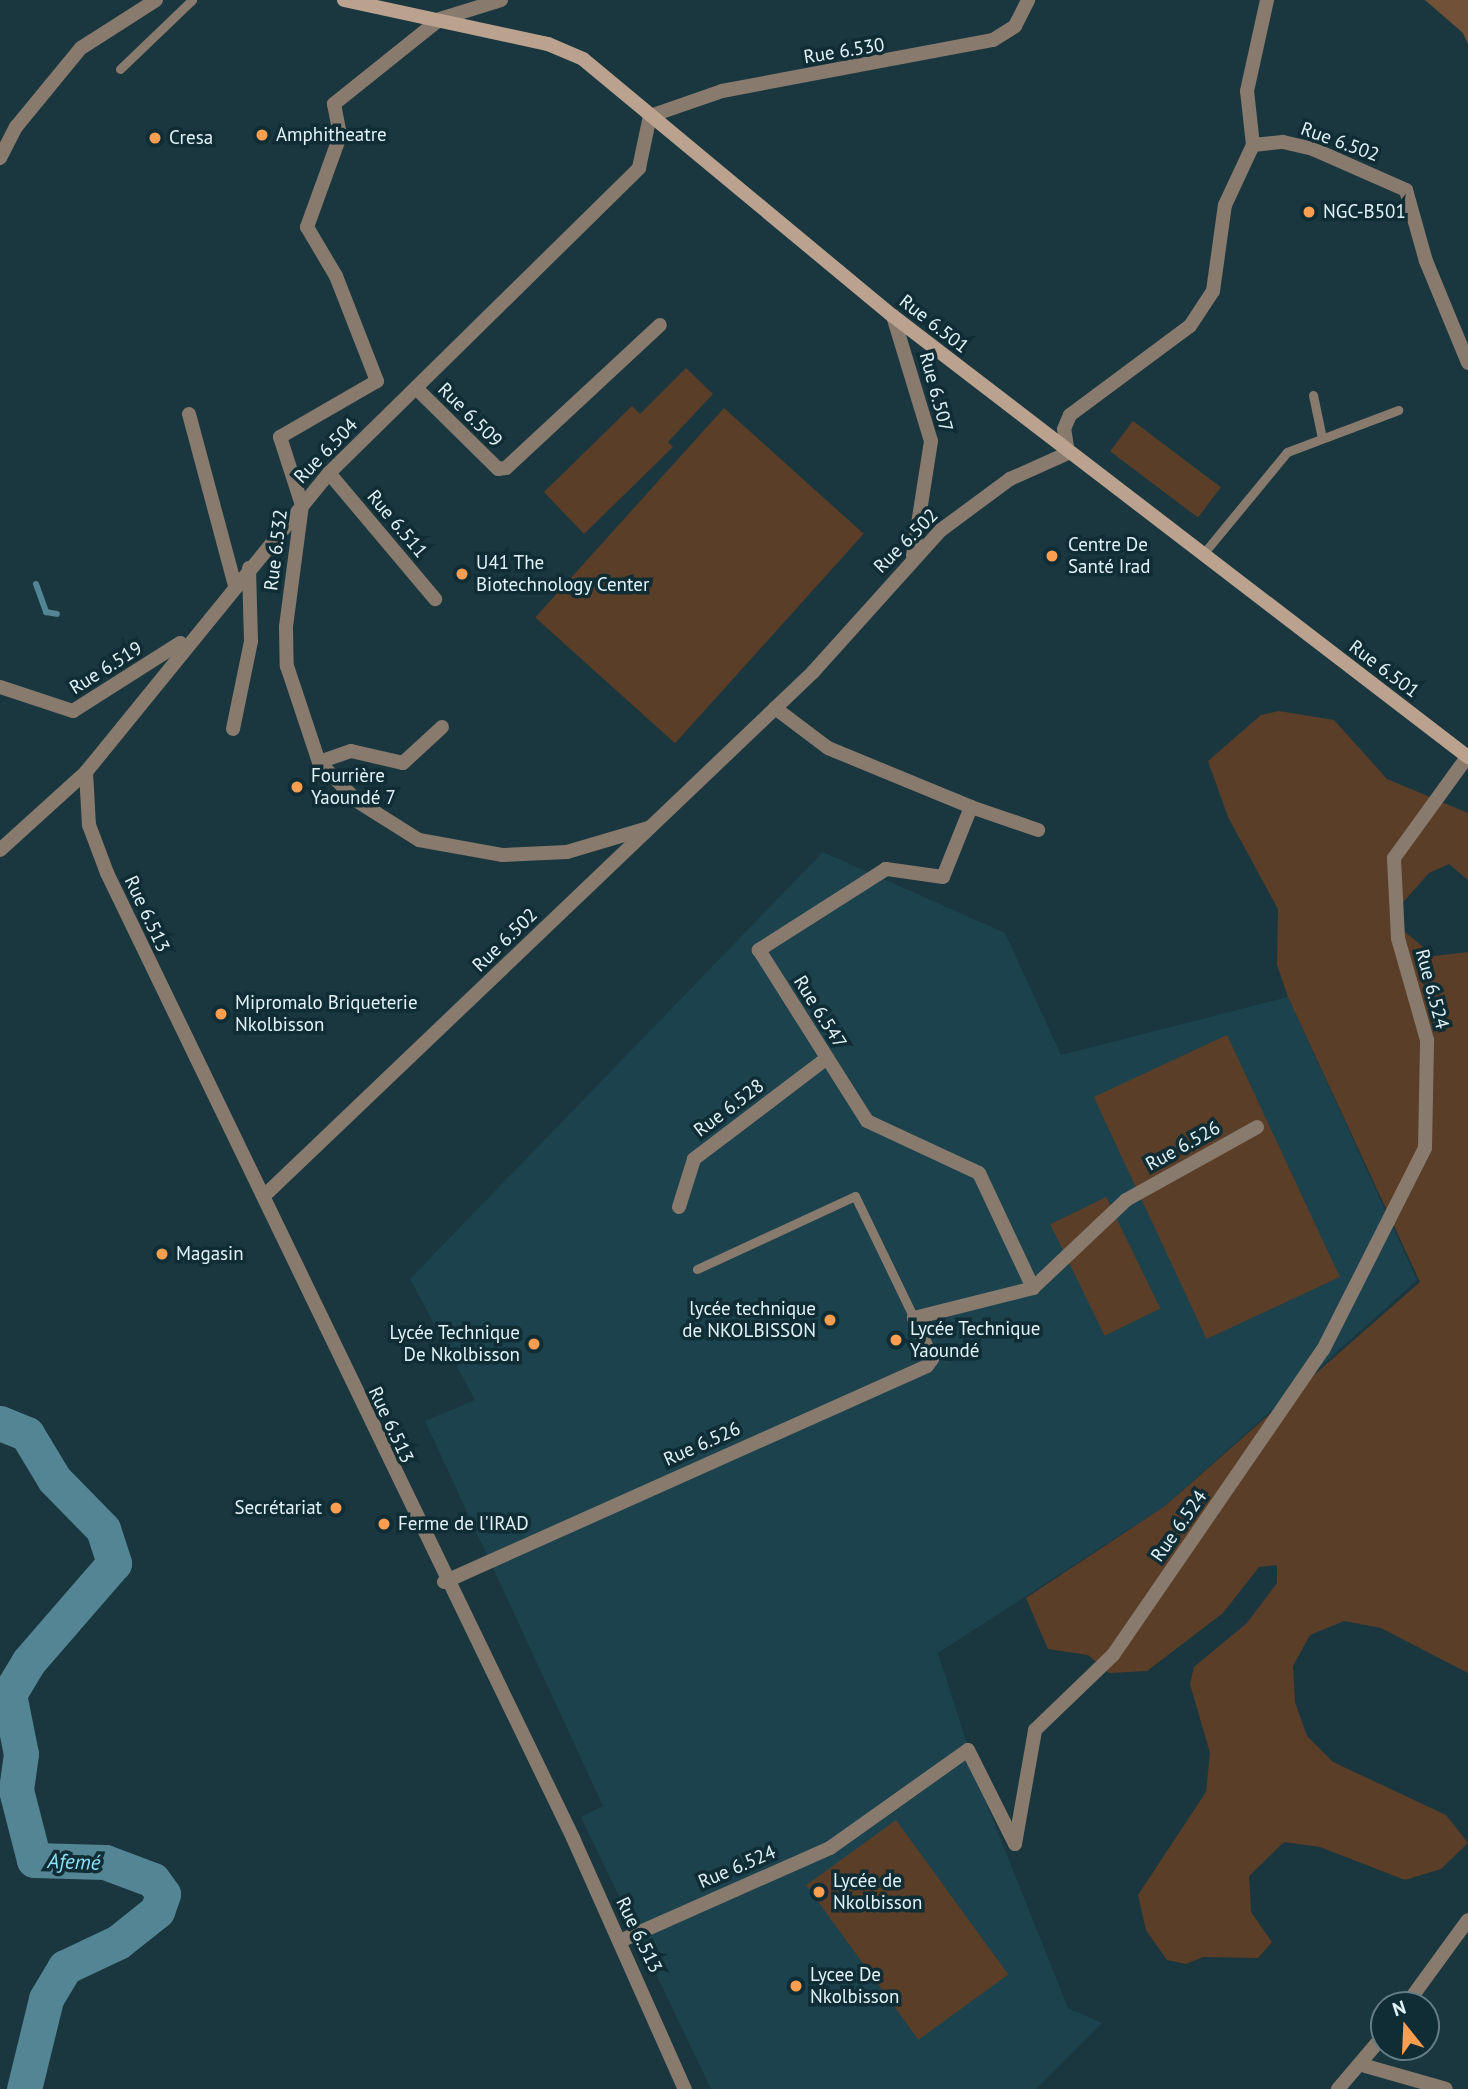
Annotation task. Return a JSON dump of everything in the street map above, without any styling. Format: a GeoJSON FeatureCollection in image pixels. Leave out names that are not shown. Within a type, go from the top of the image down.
{"type":"FeatureCollection","features":[{"type":"Feature","properties":{"kind":"street"},"geometry":{"type":"LineString","coordinates":[[0,158],[16,127],[81,48],[156,0]]}},
{"type":"Feature","properties":{"kind":"street","name":"Rue 6.501"},"geometry":{"type":"LineString","coordinates":[[344,0],[548,44],[583,59],[892,316],[1468,757]]}},
{"type":"Feature","properties":{"kind":"street"},"geometry":{"type":"LineString","coordinates":[[440,19],[500,0]]}},
{"type":"Feature","properties":{"kind":"street","name":"Rue 6.530"},"geometry":{"type":"LineString","coordinates":[[649,116],[722,91],[993,40],[1015,26],[1028,0]]}},
{"type":"Feature","properties":{"kind":"street"},"geometry":{"type":"LineString","coordinates":[[1068,453],[1064,429],[1070,415],[1172,342],[1201,312],[1213,291],[1225,205],[1253,145],[1247,91],[1267,0]]}},
{"type":"Feature","properties":{"kind":"street","name":"Rue 6.532"},"geometry":{"type":"LineString","coordinates":[[440,19],[334,104],[340,136],[307,227],[336,276],[377,380],[280,437],[302,505],[286,627],[287,666],[318,761],[357,801],[418,840],[454,850],[567,852],[652,827]]}},
{"type":"Feature","properties":{"kind":"street","name":"Rue 6.504"},"geometry":{"type":"LineString","coordinates":[[0,850],[86,772],[190,637],[329,473],[639,168],[649,116]]}},
{"type":"Feature","properties":{"kind":"street","name":"Rue 6.502"},"geometry":{"type":"LineString","coordinates":[[1253,145],[1283,142],[1312,149],[1406,190],[1426,261],[1468,363]]}},
{"type":"Feature","properties":{"kind":"street","name":"Rue 6.507"},"geometry":{"type":"LineString","coordinates":[[892,316],[931,441],[927,496],[911,561]]}},
{"type":"Feature","properties":{"kind":"street","name":"Rue 6.509"},"geometry":{"type":"LineString","coordinates":[[416,388],[498,469],[510,465],[660,325]]}},
{"type":"Feature","properties":{"kind":"street","name":"Rue 6.532"},"geometry":{"type":"LineString","coordinates":[[189,414],[235,586]]}},
{"type":"Feature","properties":{"kind":"street","name":"Rue 6.502"},"geometry":{"type":"LineString","coordinates":[[265,1195],[775,708],[911,561],[981,498],[1068,453]]}},
{"type":"Feature","properties":{"kind":"street","name":"Rue 6.511"},"geometry":{"type":"LineString","coordinates":[[329,473],[435,599]]}},
{"type":"Feature","properties":{"kind":"street"},"geometry":{"type":"LineString","coordinates":[[233,729],[252,632],[249,568]]}},
{"type":"Feature","properties":{"kind":"street","name":"Rue 6.519"},"geometry":{"type":"LineString","coordinates":[[0,687],[73,711],[190,637]]}},
{"type":"Feature","properties":{"kind":"street"},"geometry":{"type":"LineString","coordinates":[[775,708],[828,748],[971,807],[1038,830]]}},
{"type":"Feature","properties":{"kind":"street"},"geometry":{"type":"LineString","coordinates":[[318,761],[351,751],[403,763],[442,727]]}},
{"type":"Feature","properties":{"kind":"street","name":"Rue 6.524"},"geometry":{"type":"LineString","coordinates":[[620,1941],[830,1848],[968,1750],[1015,1844],[1035,1730],[1113,1655],[1323,1349],[1424,1147],[1427,1040],[1398,938],[1394,858],[1468,757]]}},
{"type":"Feature","properties":{"kind":"street","name":"Rue 6.513"},"geometry":{"type":"LineString","coordinates":[[86,772],[89,825],[107,873],[265,1195],[444,1582],[620,1941],[685,2089]]}},
{"type":"Feature","properties":{"kind":"street","name":"Rue 6.547"},"geometry":{"type":"LineString","coordinates":[[971,807],[943,877],[886,869],[759,950],[867,1121],[979,1173],[1033,1287]]}},
{"type":"Feature","properties":{"kind":"street","name":"Rue 6.528"},"geometry":{"type":"LineString","coordinates":[[679,1207],[694,1159],[827,1058]]}},
{"type":"Feature","properties":{"kind":"street","name":"Rue 6.526"},"geometry":{"type":"LineString","coordinates":[[444,1582],[927,1366],[932,1359],[914,1318],[1033,1287],[1126,1200],[1257,1127]]}},
{"type":"Feature","properties":{"kind":"street"},"geometry":{"type":"LineString","coordinates":[[1416,1991],[1468,1920]]}},
{"type":"Feature","properties":{"kind":"street"},"geometry":{"type":"LineString","coordinates":[[1338,2089],[1370,2054]]}},
{"type":"Feature","properties":{"kind":"street"},"geometry":{"type":"LineString","coordinates":[[1362,2065],[1446,2089]]}},
{"type":"Feature","properties":{"kind":"lane"},"geometry":{"type":"LineString","coordinates":[[120,69],[192,0]]}},
{"type":"Feature","properties":{"kind":"lane"},"geometry":{"type":"LineString","coordinates":[[1313,395],[1322,438]]}},
{"type":"Feature","properties":{"kind":"lane"},"geometry":{"type":"LineString","coordinates":[[1203,554],[1277,461],[1322,438],[1398,410]]}},
{"type":"Feature","properties":{"kind":"lane","name":"Rue 6.526"},"geometry":{"type":"LineString","coordinates":[[697,1269],[860,1198],[914,1318]]}},
{"type":"Feature","properties":{"kind":"shaded area"},"geometry":{"type":"Polygon","coordinates":[[[1425,0],[1468,0],[1468,44],[1463,33],[1425,0]]]}},
{"type":"Feature","properties":{"kind":"shaded area"},"geometry":{"type":"Polygon","coordinates":[[[686,368],[713,394],[668,442],[673,447],[584,534],[544,492],[632,406],[640,414],[686,368]]]}},
{"type":"Feature","properties":{"kind":"shaded area"},"geometry":{"type":"Polygon","coordinates":[[[724,408],[864,534],[675,743],[535,618],[724,408]]]}},
{"type":"Feature","properties":{"kind":"shaded area"},"geometry":{"type":"Polygon","coordinates":[[[1133,421],[1221,487],[1198,518],[1110,451],[1133,421]]]}},
{"type":"Feature","properties":{"kind":"shaded area"},"geometry":{"type":"Polygon","coordinates":[[[1279,711],[1334,720],[1387,779],[1468,813],[1468,880],[1449,864],[1429,873],[1398,908],[1399,927],[1434,956],[1468,952],[1468,1673],[1381,1628],[1344,1621],[1310,1635],[1293,1666],[1295,1702],[1307,1736],[1333,1762],[1446,1815],[1468,1843],[1441,1869],[1405,1880],[1320,1847],[1284,1842],[1249,1876],[1251,1912],[1272,1942],[1258,1958],[1203,1957],[1186,1964],[1167,1960],[1146,1930],[1138,1895],[1206,1792],[1210,1753],[1190,1684],[1194,1667],[1247,1623],[1277,1583],[1277,1565],[1259,1567],[1223,1613],[1147,1671],[1109,1673],[1088,1655],[1048,1649],[1026,1598],[1165,1506],[1420,1282],[1288,997],[1277,965],[1278,909],[1228,817],[1208,761],[1261,715],[1279,711]]]}},
{"type":"Feature","properties":{"kind":"shaded area","name":"Lycée Technique Yaoundé"},"geometry":{"type":"Polygon","coordinates":[[[823,852],[1005,933],[1061,1055],[1288,997],[1417,1280],[1165,1506],[938,1653],[985,1800],[1068,2008],[1102,2023],[1036,2089],[711,2089],[581,1817],[603,1806],[425,1421],[475,1400],[410,1279],[823,852]]]}},
{"type":"Feature","properties":{"kind":"shaded area"},"geometry":{"type":"Polygon","coordinates":[[[1227,1035],[1340,1277],[1207,1339],[1094,1097],[1227,1035]]]}},
{"type":"Feature","properties":{"kind":"shaded area"},"geometry":{"type":"Polygon","coordinates":[[[1106,1197],[1160,1308],[1105,1336],[1050,1224],[1106,1197]]]}},
{"type":"Feature","properties":{"kind":"shaded area"},"geometry":{"type":"Polygon","coordinates":[[[896,1820],[1008,1975],[918,2040],[806,1885],[896,1820]]]}},
{"type":"Feature","properties":{"kind":"waterway"},"geometry":{"type":"LineString","coordinates":[[36,584],[46,612],[57,614]]}},
{"type":"Feature","properties":{"kind":"waterway","name":"Afemé"},"geometry":{"type":"LineString","coordinates":[[0,1423],[27,1434],[54,1479],[103,1529],[114,1563],[29,1661],[9,1694],[21,1754],[16,1790],[34,1860],[105,1862],[153,1880],[163,1894],[157,1911],[118,1942],[65,1967],[46,1999],[24,2089]]}},
{"type":"Feature","properties":{"kind":"place","name":"Amphitheatre"},"geometry":{"type":"Point","coordinates":[262,135]}},
{"type":"Feature","properties":{"kind":"place","name":"Cresa"},"geometry":{"type":"Point","coordinates":[155,138]}},
{"type":"Feature","properties":{"kind":"place","name":"NGC-B501"},"geometry":{"type":"Point","coordinates":[1309,212]}},
{"type":"Feature","properties":{"kind":"place","name":"Centre De Santé Irad"},"geometry":{"type":"Point","coordinates":[1052,556]}},
{"type":"Feature","properties":{"kind":"place","name":"U41 The Biotechnology Center"},"geometry":{"type":"Point","coordinates":[462,574]}},
{"type":"Feature","properties":{"kind":"place","name":"Fourrière Yaoundé 7"},"geometry":{"type":"Point","coordinates":[297,787]}},
{"type":"Feature","properties":{"kind":"place","name":"Mipromalo Briqueterie Nkolbisson"},"geometry":{"type":"Point","coordinates":[221,1014]}},
{"type":"Feature","properties":{"kind":"place","name":"Magasin"},"geometry":{"type":"Point","coordinates":[162,1254]}},
{"type":"Feature","properties":{"kind":"place","name":"lycée technique de NKOLBISSON"},"geometry":{"type":"Point","coordinates":[830,1320]}},
{"type":"Feature","properties":{"kind":"place","name":"Lycée Technique Yaoundé"},"geometry":{"type":"Point","coordinates":[896,1340]}},
{"type":"Feature","properties":{"kind":"place","name":"Lycée Technique De Nkolbisson"},"geometry":{"type":"Point","coordinates":[534,1344]}},
{"type":"Feature","properties":{"kind":"place","name":"Secrétariat"},"geometry":{"type":"Point","coordinates":[336,1508]}},
{"type":"Feature","properties":{"kind":"place","name":"Ferme de l'IRAD"},"geometry":{"type":"Point","coordinates":[384,1524]}},
{"type":"Feature","properties":{"kind":"place","name":"Lycée de Nkolbisson"},"geometry":{"type":"Point","coordinates":[819,1892]}},
{"type":"Feature","properties":{"kind":"place","name":"Lycee De Nkolbisson"},"geometry":{"type":"Point","coordinates":[796,1986]}}]}
